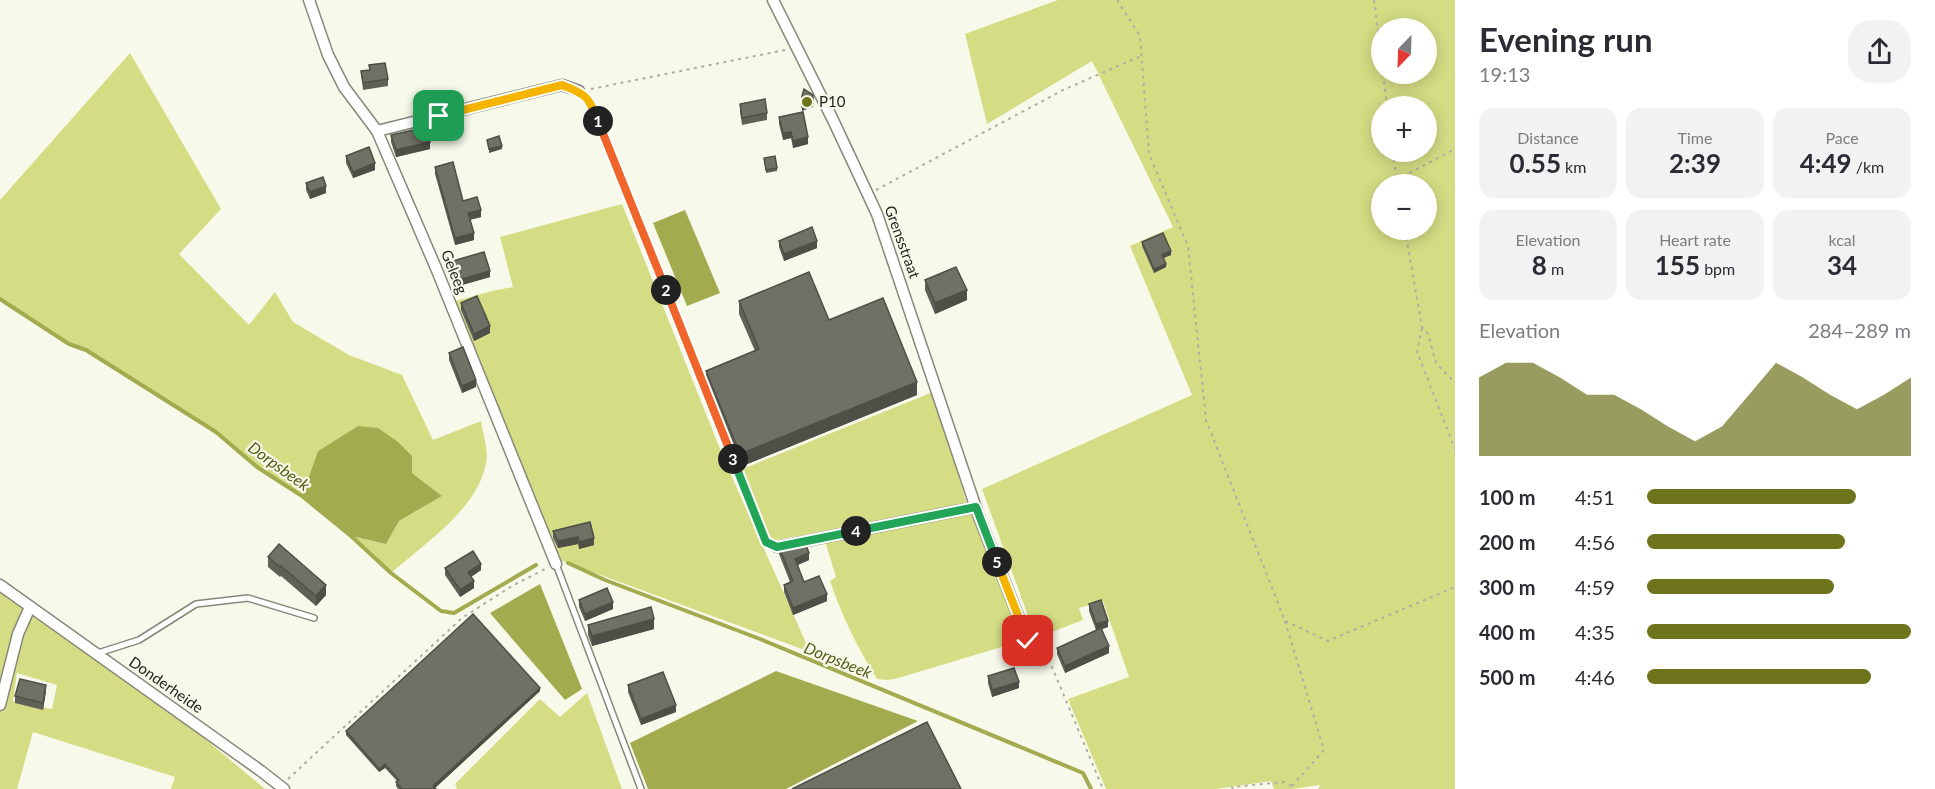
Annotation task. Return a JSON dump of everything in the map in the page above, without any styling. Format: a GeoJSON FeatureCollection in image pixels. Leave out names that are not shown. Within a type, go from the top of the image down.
{"type":"FeatureCollection","features":[{"type":"Feature","properties":{"kind":"street","name":"Geleeg"},"geometry":{"type":"LineString","coordinates":[[309,0],[328,55],[344,87],[377,131],[436,268],[556,564]]}},
{"type":"Feature","properties":{"kind":"street","name":"Grensstraat"},"geometry":{"type":"LineString","coordinates":[[773,0],[834,120],[868,195],[892,256],[976,507],[1028,641],[1038,655]]}},
{"type":"Feature","properties":{"kind":"street"},"geometry":{"type":"LineString","coordinates":[[377,131],[562,85],[579,92]]}},
{"type":"Feature","properties":{"kind":"street"},"geometry":{"type":"LineString","coordinates":[[777,547],[976,507]]}},
{"type":"Feature","properties":{"kind":"street","name":"Donderheide"},"geometry":{"type":"LineString","coordinates":[[0,585],[282,788]]}},
{"type":"Feature","properties":{"kind":"street"},"geometry":{"type":"LineString","coordinates":[[0,705],[18,634],[30,607]]}},
{"type":"Feature","properties":{"kind":"lane"},"geometry":{"type":"LineString","coordinates":[[556,564],[641,789]]}},
{"type":"Feature","properties":{"kind":"lane"},"geometry":{"type":"LineString","coordinates":[[96,654],[139,640],[196,604],[248,598],[314,618]]}},
{"type":"Feature","properties":{"kind":"path"},"geometry":{"type":"LineString","coordinates":[[1117,0],[1140,36],[1149,154],[1188,246],[1206,420],[1285,621],[1324,750],[1292,787],[1284,782],[1232,787],[1233,789]]}},
{"type":"Feature","properties":{"kind":"path"},"geometry":{"type":"LineString","coordinates":[[1374,0],[1376,18]]}},
{"type":"Feature","properties":{"kind":"path"},"geometry":{"type":"LineString","coordinates":[[579,92],[797,48]]}},
{"type":"Feature","properties":{"kind":"path"},"geometry":{"type":"LineString","coordinates":[[868,195],[1062,90],[1141,56]]}},
{"type":"Feature","properties":{"kind":"path"},"geometry":{"type":"LineString","coordinates":[[579,92],[589,99],[766,542],[777,547]]}},
{"type":"Feature","properties":{"kind":"path"},"geometry":{"type":"LineString","coordinates":[[1410,174],[1455,149]]}},
{"type":"Feature","properties":{"kind":"path"},"geometry":{"type":"LineString","coordinates":[[1407,240],[1422,327],[1417,352],[1455,449]]}},
{"type":"Feature","properties":{"kind":"path"},"geometry":{"type":"LineString","coordinates":[[1422,327],[1428,334],[1436,363],[1455,383]]}},
{"type":"Feature","properties":{"kind":"path"},"geometry":{"type":"LineString","coordinates":[[282,788],[462,618],[512,586],[556,564]]}},
{"type":"Feature","properties":{"kind":"path"},"geometry":{"type":"LineString","coordinates":[[1285,621],[1328,641],[1455,587]]}},
{"type":"Feature","properties":{"kind":"path"},"geometry":{"type":"LineString","coordinates":[[1038,655],[1052,667],[1103,789]]}},
{"type":"Feature","properties":{"kind":"shaded area"},"geometry":{"type":"Polygon","coordinates":[[[1058,0],[1455,0],[1455,789],[1318,789],[1320,785],[1274,789],[1271,781],[1216,789],[1106,789],[1068,699],[1129,677],[1103,601],[1079,608],[1083,620],[1036,638],[982,489],[1192,395],[1130,246],[1173,227],[1092,61],[987,124],[965,34],[1058,0]]]}},
{"type":"Feature","properties":{"kind":"shaded area"},"geometry":{"type":"Polygon","coordinates":[[[130,53],[221,209],[179,254],[249,325],[275,292],[293,322],[349,355],[402,375],[433,440],[481,421],[487,458],[481,480],[473,495],[448,524],[391,573],[351,536],[386,544],[399,521],[442,496],[412,473],[412,456],[358,426],[318,451],[302,496],[257,467],[216,432],[86,350],[69,344],[0,299],[0,200],[130,53]]]}},
{"type":"Feature","properties":{"kind":"shaded area"},"geometry":{"type":"Polygon","coordinates":[[[622,204],[724,459],[810,652],[557,559],[452,302],[513,287],[500,237],[622,204]]]}},
{"type":"Feature","properties":{"kind":"shaded area"},"geometry":{"type":"Polygon","coordinates":[[[685,210],[720,293],[687,306],[653,223],[685,210]]]}},
{"type":"Feature","properties":{"kind":"shaded area"},"geometry":{"type":"Polygon","coordinates":[[[933,392],[967,504],[771,541],[740,470],[933,392]]]}},
{"type":"Feature","properties":{"kind":"shaded area"},"geometry":{"type":"Polygon","coordinates":[[[358,426],[378,428],[398,442],[412,456],[412,473],[442,496],[399,521],[386,544],[351,536],[302,496],[318,451],[358,426]]]}},
{"type":"Feature","properties":{"kind":"shaded area"},"geometry":{"type":"Polygon","coordinates":[[[972,513],[1021,641],[895,679],[877,679],[850,631],[830,581],[836,577],[825,541],[972,513]]]}},
{"type":"Feature","properties":{"kind":"shaded area"},"geometry":{"type":"Polygon","coordinates":[[[540,584],[582,689],[565,700],[490,613],[540,584]]]}},
{"type":"Feature","properties":{"kind":"shaded area"},"geometry":{"type":"Polygon","coordinates":[[[0,592],[192,728],[265,789],[171,789],[175,777],[33,732],[17,789],[0,789],[0,592]],[[17,673],[13,701],[52,709],[57,685],[17,673]]]}},
{"type":"Feature","properties":{"kind":"shaded area"},"geometry":{"type":"Polygon","coordinates":[[[776,671],[918,721],[786,789],[648,789],[630,743],[776,671]]]}},
{"type":"Feature","properties":{"kind":"shaded area"},"geometry":{"type":"Polygon","coordinates":[[[587,693],[622,789],[457,789],[455,784],[540,699],[560,717],[587,693]]]}},
{"type":"Feature","properties":{"kind":"building"},"geometry":{"type":"Polygon","coordinates":[[[385,63],[388,79],[363,83],[361,71],[370,70],[369,65],[385,63]]]}},
{"type":"Feature","properties":{"kind":"building","name":"P10"},"geometry":{"type":"Polygon","coordinates":[[[804,89],[813,95],[813,104],[802,107],[802,96],[804,89]]]}},
{"type":"Feature","properties":{"kind":"building"},"geometry":{"type":"Polygon","coordinates":[[[765,99],[767,113],[742,118],[740,104],[765,99]]]}},
{"type":"Feature","properties":{"kind":"building"},"geometry":{"type":"Polygon","coordinates":[[[803,112],[808,137],[793,141],[791,132],[783,133],[779,117],[803,112]]]}},
{"type":"Feature","properties":{"kind":"building"},"geometry":{"type":"Polygon","coordinates":[[[427,127],[430,142],[396,150],[391,135],[427,127]]]}},
{"type":"Feature","properties":{"kind":"building"},"geometry":{"type":"Polygon","coordinates":[[[499,136],[502,146],[489,149],[487,140],[499,136]]]}},
{"type":"Feature","properties":{"kind":"building"},"geometry":{"type":"Polygon","coordinates":[[[369,147],[375,163],[353,172],[346,156],[369,147]]]}},
{"type":"Feature","properties":{"kind":"building"},"geometry":{"type":"Polygon","coordinates":[[[775,156],[777,168],[766,170],[764,158],[775,156]]]}},
{"type":"Feature","properties":{"kind":"building"},"geometry":{"type":"Polygon","coordinates":[[[453,162],[463,201],[477,197],[481,210],[468,213],[474,233],[455,238],[435,167],[453,162]]]}},
{"type":"Feature","properties":{"kind":"building"},"geometry":{"type":"Polygon","coordinates":[[[323,177],[326,186],[310,192],[306,183],[323,177]]]}},
{"type":"Feature","properties":{"kind":"building"},"geometry":{"type":"Polygon","coordinates":[[[812,227],[817,241],[784,254],[779,241],[812,227]]]}},
{"type":"Feature","properties":{"kind":"building"},"geometry":{"type":"Polygon","coordinates":[[[1163,233],[1171,251],[1162,255],[1166,264],[1154,269],[1142,242],[1163,233]]]}},
{"type":"Feature","properties":{"kind":"building"},"geometry":{"type":"Polygon","coordinates":[[[484,252],[490,271],[455,281],[449,262],[484,252]]]}},
{"type":"Feature","properties":{"kind":"building"},"geometry":{"type":"Polygon","coordinates":[[[956,267],[967,290],[935,303],[925,280],[956,267]]]}},
{"type":"Feature","properties":{"kind":"building"},"geometry":{"type":"Polygon","coordinates":[[[809,272],[829,320],[883,298],[917,382],[740,454],[706,371],[759,349],[739,301],[809,272]]]}},
{"type":"Feature","properties":{"kind":"building"},"geometry":{"type":"Polygon","coordinates":[[[477,296],[490,326],[474,334],[461,303],[477,296]]]}},
{"type":"Feature","properties":{"kind":"building"},"geometry":{"type":"Polygon","coordinates":[[[463,347],[476,380],[462,386],[449,353],[463,347]]]}},
{"type":"Feature","properties":{"kind":"building"},"geometry":{"type":"Polygon","coordinates":[[[590,522],[594,538],[579,542],[578,537],[558,541],[553,531],[590,522]]]}},
{"type":"Feature","properties":{"kind":"building"},"geometry":{"type":"Polygon","coordinates":[[[805,542],[809,553],[795,559],[804,582],[819,576],[827,594],[793,608],[784,585],[793,581],[779,547],[805,542]]]}},
{"type":"Feature","properties":{"kind":"building"},"geometry":{"type":"Polygon","coordinates":[[[279,544],[326,585],[316,596],[268,557],[279,544]]]}},
{"type":"Feature","properties":{"kind":"building"},"geometry":{"type":"Polygon","coordinates":[[[473,551],[481,564],[468,572],[474,581],[460,590],[445,568],[473,551]]]}},
{"type":"Feature","properties":{"kind":"building"},"geometry":{"type":"Polygon","coordinates":[[[607,588],[613,602],[585,614],[579,600],[607,588]]]}},
{"type":"Feature","properties":{"kind":"building"},"geometry":{"type":"Polygon","coordinates":[[[1101,600],[1108,621],[1096,624],[1089,604],[1101,600]]]}},
{"type":"Feature","properties":{"kind":"building"},"geometry":{"type":"Polygon","coordinates":[[[651,607],[654,619],[592,636],[588,625],[651,607]]]}},
{"type":"Feature","properties":{"kind":"building"},"geometry":{"type":"Polygon","coordinates":[[[473,614],[540,688],[433,786],[436,789],[402,789],[396,782],[399,780],[385,764],[379,769],[346,731],[473,614]]]}},
{"type":"Feature","properties":{"kind":"building"},"geometry":{"type":"Polygon","coordinates":[[[1101,628],[1109,646],[1065,666],[1057,648],[1101,628]]]}},
{"type":"Feature","properties":{"kind":"building"},"geometry":{"type":"Polygon","coordinates":[[[1014,668],[1019,682],[992,690],[988,676],[1014,668]]]}},
{"type":"Feature","properties":{"kind":"building"},"geometry":{"type":"Polygon","coordinates":[[[663,672],[676,705],[641,719],[628,685],[663,672]]]}},
{"type":"Feature","properties":{"kind":"building"},"geometry":{"type":"Polygon","coordinates":[[[20,679],[46,685],[43,703],[15,696],[20,679]]]}},
{"type":"Feature","properties":{"kind":"building"},"geometry":{"type":"Polygon","coordinates":[[[927,722],[961,789],[792,789],[927,722]]]}},
{"type":"Feature","properties":{"kind":"waterway","name":"Dorpsbeek"},"geometry":{"type":"LineString","coordinates":[[0,299],[69,344],[86,350],[216,432],[257,467],[302,496],[351,536],[391,573],[441,611],[454,613],[536,565]]}},
{"type":"Feature","properties":{"kind":"waterway","name":"Dorpsbeek"},"geometry":{"type":"LineString","coordinates":[[568,563],[605,580],[760,639],[1083,773],[1091,789]]}},
{"type":"Feature","properties":{"kind":"place","name":"P10"},"geometry":{"type":"Point","coordinates":[807,102]}},
{"type":"Feature","properties":{"kind":"route"},"geometry":{"type":"LineString","coordinates":[[439,116],[562,85],[589,99],[766,542],[777,547],[976,507],[1028,641]]}}]}
